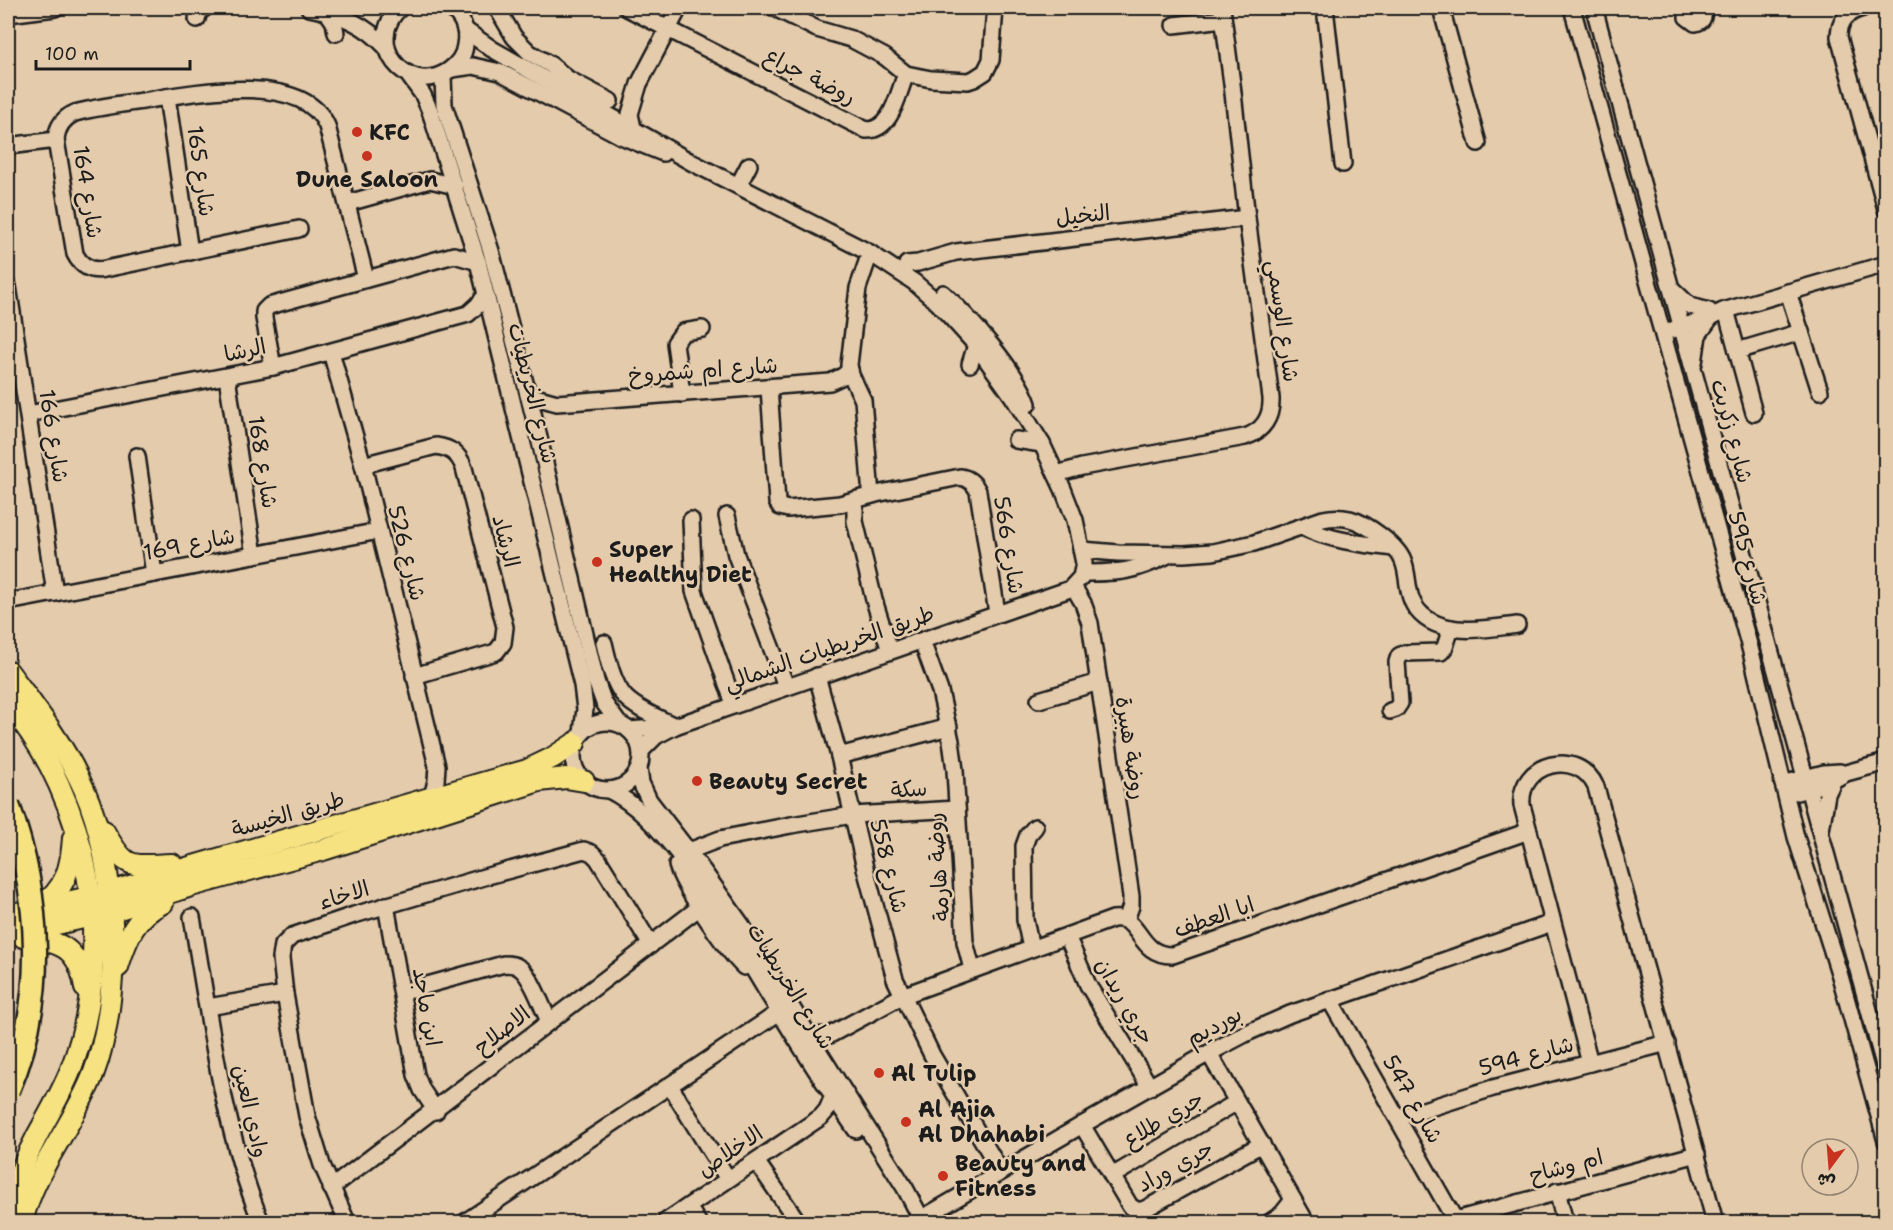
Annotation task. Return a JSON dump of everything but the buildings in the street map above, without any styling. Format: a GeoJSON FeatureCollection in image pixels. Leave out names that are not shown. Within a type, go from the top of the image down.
{"type":"FeatureCollection","features":[{"type":"Feature","properties":{"kind":"highway"},"geometry":{"type":"LineString","coordinates":[[8,805],[27,871],[33,904],[35,941],[34,982],[27,1027],[20,1057],[8,1090]]}},
{"type":"Feature","properties":{"kind":"main road"},"geometry":{"type":"LineString","coordinates":[[8,671],[65,751],[84,788],[96,819],[104,850],[88,1005],[79,1044],[66,1081],[26,1159],[8,1210]]}},
{"type":"Feature","properties":{"kind":"main road"},"geometry":{"type":"LineString","coordinates":[[8,703],[42,752],[74,821],[100,905],[110,989],[107,1023],[94,1073],[80,1104],[37,1181],[22,1222]]}},
{"type":"Feature","properties":{"kind":"main road","name":"طريق الخيسة"},"geometry":{"type":"LineString","coordinates":[[100,905],[193,866],[526,770],[552,758],[578,738]]}},
{"type":"Feature","properties":{"kind":"main road","name":"طريق الخيسة"},"geometry":{"type":"LineString","coordinates":[[8,915],[39,907],[100,905],[191,886],[306,855],[539,781],[566,778],[584,781]]}},
{"type":"Feature","properties":{"kind":"main road"},"geometry":{"type":"LineString","coordinates":[[96,819],[117,853],[132,863],[143,866],[174,864],[193,866]]}},
{"type":"Feature","properties":{"kind":"main road"},"geometry":{"type":"LineString","coordinates":[[39,907],[52,898],[65,881],[71,857],[74,821]]}},
{"type":"Feature","properties":{"kind":"main road"},"geometry":{"type":"LineString","coordinates":[[110,989],[127,939],[138,920],[191,886]]}},
{"type":"Feature","properties":{"kind":"main road"},"geometry":{"type":"LineString","coordinates":[[8,935],[100,905]]}},
{"type":"Feature","properties":{"kind":"main road"},"geometry":{"type":"LineString","coordinates":[[8,935],[50,941],[69,951],[82,971],[88,1005]]}},
{"type":"Feature","properties":{"kind":"street"},"geometry":{"type":"LineString","coordinates":[[8,14],[55,8]]}},
{"type":"Feature","properties":{"kind":"street","name":"شارع الخريطيات"},"geometry":{"type":"LineString","coordinates":[[309,8],[356,22],[378,38],[387,48],[396,65],[407,73],[427,103],[478,262],[584,693],[585,709],[578,738]]}},
{"type":"Feature","properties":{"kind":"street"},"geometry":{"type":"LineString","coordinates":[[387,48],[387,30],[396,8]]}},
{"type":"Feature","properties":{"kind":"street"},"geometry":{"type":"LineString","coordinates":[[447,72],[463,54],[466,42],[465,30],[460,17],[451,8]]}},
{"type":"Feature","properties":{"kind":"street"},"geometry":{"type":"LineString","coordinates":[[497,8],[532,63]]}},
{"type":"Feature","properties":{"kind":"street"},"geometry":{"type":"LineString","coordinates":[[627,8],[667,28]]}},
{"type":"Feature","properties":{"kind":"street"},"geometry":{"type":"LineString","coordinates":[[633,128],[630,114],[639,84],[679,8]]}},
{"type":"Feature","properties":{"kind":"street"},"geometry":{"type":"LineString","coordinates":[[775,8],[817,29],[851,39],[885,57],[906,74],[922,78],[968,81],[985,72],[992,60],[995,8]]}},
{"type":"Feature","properties":{"kind":"street"},"geometry":{"type":"LineString","coordinates":[[1325,8],[1343,164]]}},
{"type":"Feature","properties":{"kind":"street"},"geometry":{"type":"LineString","coordinates":[[1441,8],[1478,142]]}},
{"type":"Feature","properties":{"kind":"street"},"geometry":{"type":"LineString","coordinates":[[1572,8],[1662,329],[1886,264]]}},
{"type":"Feature","properties":{"kind":"street","name":"شارع زكريت"},"geometry":{"type":"LineString","coordinates":[[1594,8],[1805,784]]}},
{"type":"Feature","properties":{"kind":"street"},"geometry":{"type":"LineString","coordinates":[[1692,8],[1688,10],[1687,17],[1695,23],[1703,17],[1702,11],[1698,8]]}},
{"type":"Feature","properties":{"kind":"street"},"geometry":{"type":"LineString","coordinates":[[1857,8],[1842,22],[1839,38],[1878,155],[1886,209]]}},
{"type":"Feature","properties":{"kind":"street"},"geometry":{"type":"LineString","coordinates":[[327,12],[334,22],[336,33]]}},
{"type":"Feature","properties":{"kind":"street"},"geometry":{"type":"LineString","coordinates":[[1174,25],[1223,13]]}},
{"type":"Feature","properties":{"kind":"street","name":"شارع الوسمي"},"geometry":{"type":"LineString","coordinates":[[1056,474],[1082,467],[1245,437],[1257,432],[1270,411],[1271,398],[1246,218],[1223,13]]}},
{"type":"Feature","properties":{"kind":"street","name":"روضة جراع"},"geometry":{"type":"LineString","coordinates":[[667,28],[866,129],[879,128],[888,119],[906,74]]}},
{"type":"Feature","properties":{"kind":"street"},"geometry":{"type":"LineString","coordinates":[[465,30],[492,49],[532,63],[608,107],[633,128],[793,219],[870,253],[919,280],[964,314],[990,346],[1026,399],[1027,420]]}},
{"type":"Feature","properties":{"kind":"street"},"geometry":{"type":"LineString","coordinates":[[407,73],[425,78],[473,66],[500,72],[630,140],[691,162]]}},
{"type":"Feature","properties":{"kind":"street","name":"شارع الخريطيات"},"geometry":{"type":"LineString","coordinates":[[447,72],[444,105],[491,251],[536,425],[601,696],[624,727]]}},
{"type":"Feature","properties":{"kind":"street"},"geometry":{"type":"LineString","coordinates":[[608,107],[618,107],[639,84]]}},
{"type":"Feature","properties":{"kind":"street","name":"شارع 164"},"geometry":{"type":"LineString","coordinates":[[299,229],[99,270],[89,269],[81,263],[74,249],[56,140],[60,126],[75,112],[227,89],[279,94],[306,102],[318,112],[327,126],[366,279]]}},
{"type":"Feature","properties":{"kind":"street","name":"شارع 165"},"geometry":{"type":"LineString","coordinates":[[167,97],[190,252]]}},
{"type":"Feature","properties":{"kind":"street"},"geometry":{"type":"LineString","coordinates":[[8,146],[56,140]]}},
{"type":"Feature","properties":{"kind":"street"},"geometry":{"type":"LineString","coordinates":[[348,202],[430,180],[441,170],[447,160]]}},
{"type":"Feature","properties":{"kind":"street"},"geometry":{"type":"LineString","coordinates":[[738,186],[749,165]]}},
{"type":"Feature","properties":{"kind":"street"},"geometry":{"type":"LineString","coordinates":[[430,180],[455,186]]}},
{"type":"Feature","properties":{"kind":"street"},"geometry":{"type":"LineString","coordinates":[[793,219],[801,210],[809,212],[907,264],[976,345],[1042,444],[1067,497],[1083,573]]}},
{"type":"Feature","properties":{"kind":"street","name":"النخيل"},"geometry":{"type":"LineString","coordinates":[[907,264],[956,252],[1246,218]]}},
{"type":"Feature","properties":{"kind":"street"},"geometry":{"type":"LineString","coordinates":[[273,367],[264,318],[266,308],[272,304],[454,255],[462,249],[470,237]]}},
{"type":"Feature","properties":{"kind":"street"},"geometry":{"type":"LineString","coordinates":[[769,388],[778,505],[788,509],[832,505],[871,495],[863,400],[850,370],[849,356],[858,288],[870,253]]}},
{"type":"Feature","properties":{"kind":"street"},"geometry":{"type":"LineString","coordinates":[[454,255],[478,262]]}},
{"type":"Feature","properties":{"kind":"street"},"geometry":{"type":"LineString","coordinates":[[919,280],[926,261]]}},
{"type":"Feature","properties":{"kind":"street","name":"شارع 166"},"geometry":{"type":"LineString","coordinates":[[8,286],[55,593]]}},
{"type":"Feature","properties":{"kind":"street"},"geometry":{"type":"LineString","coordinates":[[1671,287],[1690,306],[1717,312]]}},
{"type":"Feature","properties":{"kind":"street"},"geometry":{"type":"LineString","coordinates":[[1788,292],[1820,391]]}},
{"type":"Feature","properties":{"kind":"street"},"geometry":{"type":"LineString","coordinates":[[468,314],[486,295]]}},
{"type":"Feature","properties":{"kind":"street"},"geometry":{"type":"LineString","coordinates":[[1717,312],[1737,351],[1754,413]]}},
{"type":"Feature","properties":{"kind":"street"},"geometry":{"type":"LineString","coordinates":[[1694,375],[1698,335],[1704,324],[1717,312]]}},
{"type":"Feature","properties":{"kind":"street"},"geometry":{"type":"LineString","coordinates":[[468,314],[493,321]]}},
{"type":"Feature","properties":{"kind":"street","name":"الرشا"},"geometry":{"type":"LineString","coordinates":[[28,414],[273,367],[468,314]]}},
{"type":"Feature","properties":{"kind":"street"},"geometry":{"type":"LineString","coordinates":[[682,394],[675,343],[683,332],[702,329]]}},
{"type":"Feature","properties":{"kind":"street","name":"شارع 595"},"geometry":{"type":"LineString","coordinates":[[1662,329],[1750,648],[1784,790]]}},
{"type":"Feature","properties":{"kind":"street"},"geometry":{"type":"LineString","coordinates":[[1737,351],[1801,332]]}},
{"type":"Feature","properties":{"kind":"street"},"geometry":{"type":"LineString","coordinates":[[970,364],[976,345]]}},
{"type":"Feature","properties":{"kind":"street","name":"شارع 526"},"geometry":{"type":"LineString","coordinates":[[332,352],[363,465],[437,766],[432,797]]}},
{"type":"Feature","properties":{"kind":"street","name":"شارع ام شمروخ"},"geometry":{"type":"LineString","coordinates":[[528,395],[556,403],[769,388],[830,382],[850,370]]}},
{"type":"Feature","properties":{"kind":"street","name":"شارع 168"},"geometry":{"type":"LineString","coordinates":[[227,377],[254,555]]}},
{"type":"Feature","properties":{"kind":"street"},"geometry":{"type":"LineString","coordinates":[[536,425],[544,412],[556,403]]}},
{"type":"Feature","properties":{"kind":"street"},"geometry":{"type":"LineString","coordinates":[[1016,440],[1042,444]]}},
{"type":"Feature","properties":{"kind":"street","name":"الرشاد"},"geometry":{"type":"LineString","coordinates":[[363,465],[436,446],[449,449],[458,456],[464,468],[505,627],[505,638],[496,652],[414,676]]}},
{"type":"Feature","properties":{"kind":"street"},"geometry":{"type":"LineString","coordinates":[[137,456],[154,574]]}},
{"type":"Feature","properties":{"kind":"street"},"geometry":{"type":"LineString","coordinates":[[530,476],[546,471]]}},
{"type":"Feature","properties":{"kind":"street","name":"شارع 566"},"geometry":{"type":"LineString","coordinates":[[871,495],[960,477],[974,484],[978,490],[997,613]]}},
{"type":"Feature","properties":{"kind":"street"},"geometry":{"type":"LineString","coordinates":[[1052,504],[1067,497]]}},
{"type":"Feature","properties":{"kind":"street"},"geometry":{"type":"LineString","coordinates":[[855,500],[855,521],[874,600],[890,651]]}},
{"type":"Feature","properties":{"kind":"street"},"geometry":{"type":"LineString","coordinates":[[727,516],[736,555],[786,686]]}},
{"type":"Feature","properties":{"kind":"street"},"geometry":{"type":"LineString","coordinates":[[1075,542],[1118,554],[1198,554],[1227,550],[1323,519],[1334,517],[1350,519],[1365,525],[1394,548],[1404,563],[1411,598],[1415,606],[1429,619],[1451,628],[1474,631],[1517,625]]}},
{"type":"Feature","properties":{"kind":"street"},"geometry":{"type":"LineString","coordinates":[[691,520],[694,591],[734,704]]}},
{"type":"Feature","properties":{"kind":"street"},"geometry":{"type":"LineString","coordinates":[[1302,527],[1345,542],[1394,548]]}},
{"type":"Feature","properties":{"kind":"street","name":"شارع 169"},"geometry":{"type":"LineString","coordinates":[[8,602],[379,531]]}},
{"type":"Feature","properties":{"kind":"street"},"geometry":{"type":"LineString","coordinates":[[546,540],[552,542],[562,536]]}},
{"type":"Feature","properties":{"kind":"street"},"geometry":{"type":"LineString","coordinates":[[1083,573],[1119,573],[1145,566],[1170,554]]}},
{"type":"Feature","properties":{"kind":"street"},"geometry":{"type":"LineString","coordinates":[[554,573],[557,567],[562,565],[570,568]]}},
{"type":"Feature","properties":{"kind":"street"},"geometry":{"type":"LineString","coordinates":[[1073,586],[1083,573]]}},
{"type":"Feature","properties":{"kind":"street","name":"طريق الخريطيات الشمالي"},"geometry":{"type":"LineString","coordinates":[[640,751],[656,736],[675,726],[1073,586]]}},
{"type":"Feature","properties":{"kind":"street","name":"روضة هبيرة"},"geometry":{"type":"LineString","coordinates":[[1073,586],[1087,613],[1099,682],[1131,896],[1131,906],[1126,920]]}},
{"type":"Feature","properties":{"kind":"street"},"geometry":{"type":"LineString","coordinates":[[1390,711],[1396,709],[1400,703],[1397,662],[1400,656],[1405,652],[1441,652],[1445,648],[1451,628]]}},
{"type":"Feature","properties":{"kind":"street","name":"روضة هارمة"},"geometry":{"type":"LineString","coordinates":[[922,641],[940,691],[949,726],[957,809],[965,942],[972,969]]}},
{"type":"Feature","properties":{"kind":"street"},"geometry":{"type":"LineString","coordinates":[[592,662],[606,650],[616,683],[624,697],[675,726]]}},
{"type":"Feature","properties":{"kind":"street","name":"شارع 558"},"geometry":{"type":"LineString","coordinates":[[817,676],[889,959],[902,996],[932,1055],[1001,1172]]}},
{"type":"Feature","properties":{"kind":"street"},"geometry":{"type":"LineString","coordinates":[[1039,700],[1099,682]]}},
{"type":"Feature","properties":{"kind":"street"},"geometry":{"type":"LineString","coordinates":[[599,723],[624,727],[637,740],[640,751],[639,769],[633,778],[625,785],[609,790],[596,788],[584,781],[574,766],[573,754],[578,738],[599,723]]}},
{"type":"Feature","properties":{"kind":"street","name":"طريق الخريطيات الشمالي"},"geometry":{"type":"LineString","coordinates":[[624,727],[675,726]]}},
{"type":"Feature","properties":{"kind":"street"},"geometry":{"type":"LineString","coordinates":[[839,756],[949,726]]}},
{"type":"Feature","properties":{"kind":"street"},"geometry":{"type":"LineString","coordinates":[[1797,752],[1809,762],[1837,775]]}},
{"type":"Feature","properties":{"kind":"street"},"geometry":{"type":"LineString","coordinates":[[1886,762],[1784,790],[1840,976],[1886,1142]]}},
{"type":"Feature","properties":{"kind":"street"},"geometry":{"type":"LineString","coordinates":[[1590,1063],[1521,796],[1528,778],[1535,772],[1558,765],[1577,766],[1586,771],[1596,787],[1714,1222]]}},
{"type":"Feature","properties":{"kind":"street"},"geometry":{"type":"LineString","coordinates":[[437,766],[461,789]]}},
{"type":"Feature","properties":{"kind":"street","name":"شارع الخريطيات"},"geometry":{"type":"LineString","coordinates":[[639,769],[644,790],[652,805],[741,924],[785,1009],[908,1194],[922,1221]]}},
{"type":"Feature","properties":{"kind":"street"},"geometry":{"type":"LineString","coordinates":[[1820,836],[1827,794],[1837,775]]}},
{"type":"Feature","properties":{"kind":"street"},"geometry":{"type":"LineString","coordinates":[[1805,784],[1886,1072]]}},
{"type":"Feature","properties":{"kind":"street","name":"شارع الخريطيات"},"geometry":{"type":"LineString","coordinates":[[609,790],[627,800],[687,849],[714,906],[758,977],[808,1036],[833,1096],[898,1192],[922,1221]]}},
{"type":"Feature","properties":{"kind":"street","name":"سكة"},"geometry":{"type":"LineString","coordinates":[[687,849],[728,837],[853,815],[957,809]]}},
{"type":"Feature","properties":{"kind":"street"},"geometry":{"type":"LineString","coordinates":[[1031,948],[1025,920],[1024,846],[1028,835],[1035,827]]}},
{"type":"Feature","properties":{"kind":"street","name":"ابا العطف"},"geometry":{"type":"LineString","coordinates":[[1126,920],[1130,922],[1148,947],[1160,954],[1173,955],[1529,831]]}},
{"type":"Feature","properties":{"kind":"street"},"geometry":{"type":"LineString","coordinates":[[687,849],[678,870],[734,956],[758,977]]}},
{"type":"Feature","properties":{"kind":"street","name":"الاخاء"},"geometry":{"type":"LineString","coordinates":[[347,1222],[331,1188],[307,1116],[285,994],[281,951],[287,940],[298,933],[386,906],[584,850],[592,852],[598,859],[651,945]]}},
{"type":"Feature","properties":{"kind":"street","name":"ابن ماجد"},"geometry":{"type":"LineString","coordinates":[[386,906],[416,1075],[422,1090],[436,1111]]}},
{"type":"Feature","properties":{"kind":"street","name":"الاصلاح"},"geometry":{"type":"LineString","coordinates":[[331,1188],[436,1111],[549,1021],[700,907]]}},
{"type":"Feature","properties":{"kind":"street","name":"وادي العين"},"geometry":{"type":"LineString","coordinates":[[192,917],[219,1079],[244,1177],[261,1222]]}},
{"type":"Feature","properties":{"kind":"street"},"geometry":{"type":"LineString","coordinates":[[814,1055],[830,1035],[902,996],[1113,919],[1126,920]]}},
{"type":"Feature","properties":{"kind":"street","name":"بورديم"},"geometry":{"type":"LineString","coordinates":[[922,1221],[1082,1125],[1259,1027],[1552,923]]}},
{"type":"Feature","properties":{"kind":"street","name":"جري ريدان"},"geometry":{"type":"LineString","coordinates":[[1066,936],[1088,985],[1150,1087]]}},
{"type":"Feature","properties":{"kind":"street"},"geometry":{"type":"LineString","coordinates":[[402,992],[511,964],[518,966],[528,977],[549,1021]]}},
{"type":"Feature","properties":{"kind":"street"},"geometry":{"type":"LineString","coordinates":[[208,1007],[285,994]]}},
{"type":"Feature","properties":{"kind":"street","name":"شارع 547"},"geometry":{"type":"LineString","coordinates":[[1330,1000],[1398,1118],[1451,1221]]}},
{"type":"Feature","properties":{"kind":"street"},"geometry":{"type":"LineString","coordinates":[[465,1222],[785,1009]]}},
{"type":"Feature","properties":{"kind":"street"},"geometry":{"type":"LineString","coordinates":[[808,1036],[830,1035]]}},
{"type":"Feature","properties":{"kind":"street","name":"شارع 594"},"geometry":{"type":"LineString","coordinates":[[1398,1118],[1493,1088],[1667,1043]]}},
{"type":"Feature","properties":{"kind":"street"},"geometry":{"type":"LineString","coordinates":[[1209,1053],[1300,1212],[1274,1220]]}},
{"type":"Feature","properties":{"kind":"street"},"geometry":{"type":"LineString","coordinates":[[670,1086],[728,1179]]}},
{"type":"Feature","properties":{"kind":"street","name":"الاخلاص"},"geometry":{"type":"LineString","coordinates":[[665,1222],[821,1117],[830,1106],[833,1096]]}},
{"type":"Feature","properties":{"kind":"street","name":"جري طلاع"},"geometry":{"type":"LineString","coordinates":[[1112,1176],[1237,1102]]}},
{"type":"Feature","properties":{"kind":"street","name":"الاخلاص"},"geometry":{"type":"LineString","coordinates":[[821,1117],[846,1114]]}},
{"type":"Feature","properties":{"kind":"street","name":"جري وراد"},"geometry":{"type":"LineString","coordinates":[[1082,1125],[1130,1206],[1135,1210],[1142,1210],[1262,1144]]}},
{"type":"Feature","properties":{"kind":"street","name":"ام وشاح"},"geometry":{"type":"LineString","coordinates":[[1451,1221],[1696,1154]]}},
{"type":"Feature","properties":{"kind":"street"},"geometry":{"type":"LineString","coordinates":[[756,1161],[798,1222]]}},
{"type":"Feature","properties":{"kind":"street"},"geometry":{"type":"LineString","coordinates":[[1557,1191],[1565,1222]]}},
{"type":"Feature","properties":{"kind":"street"},"geometry":{"type":"LineString","coordinates":[[688,1207],[698,1222]]}},
{"type":"Feature","properties":{"kind":"place","name":"KFC"},"geometry":{"type":"Point","coordinates":[357,132]}},
{"type":"Feature","properties":{"kind":"place","name":"Dune Saloon"},"geometry":{"type":"Point","coordinates":[367,156]}},
{"type":"Feature","properties":{"kind":"place","name":"Super Healthy Diet"},"geometry":{"type":"Point","coordinates":[597,562]}},
{"type":"Feature","properties":{"kind":"place","name":"Beauty Secret"},"geometry":{"type":"Point","coordinates":[697,781]}},
{"type":"Feature","properties":{"kind":"place","name":"Al Tulip"},"geometry":{"type":"Point","coordinates":[879,1073]}},
{"type":"Feature","properties":{"kind":"place","name":"Al Ajia Al Dhahabi"},"geometry":{"type":"Point","coordinates":[906,1122]}},
{"type":"Feature","properties":{"kind":"place","name":"Beauty and Fitness"},"geometry":{"type":"Point","coordinates":[943,1176]}}]}
